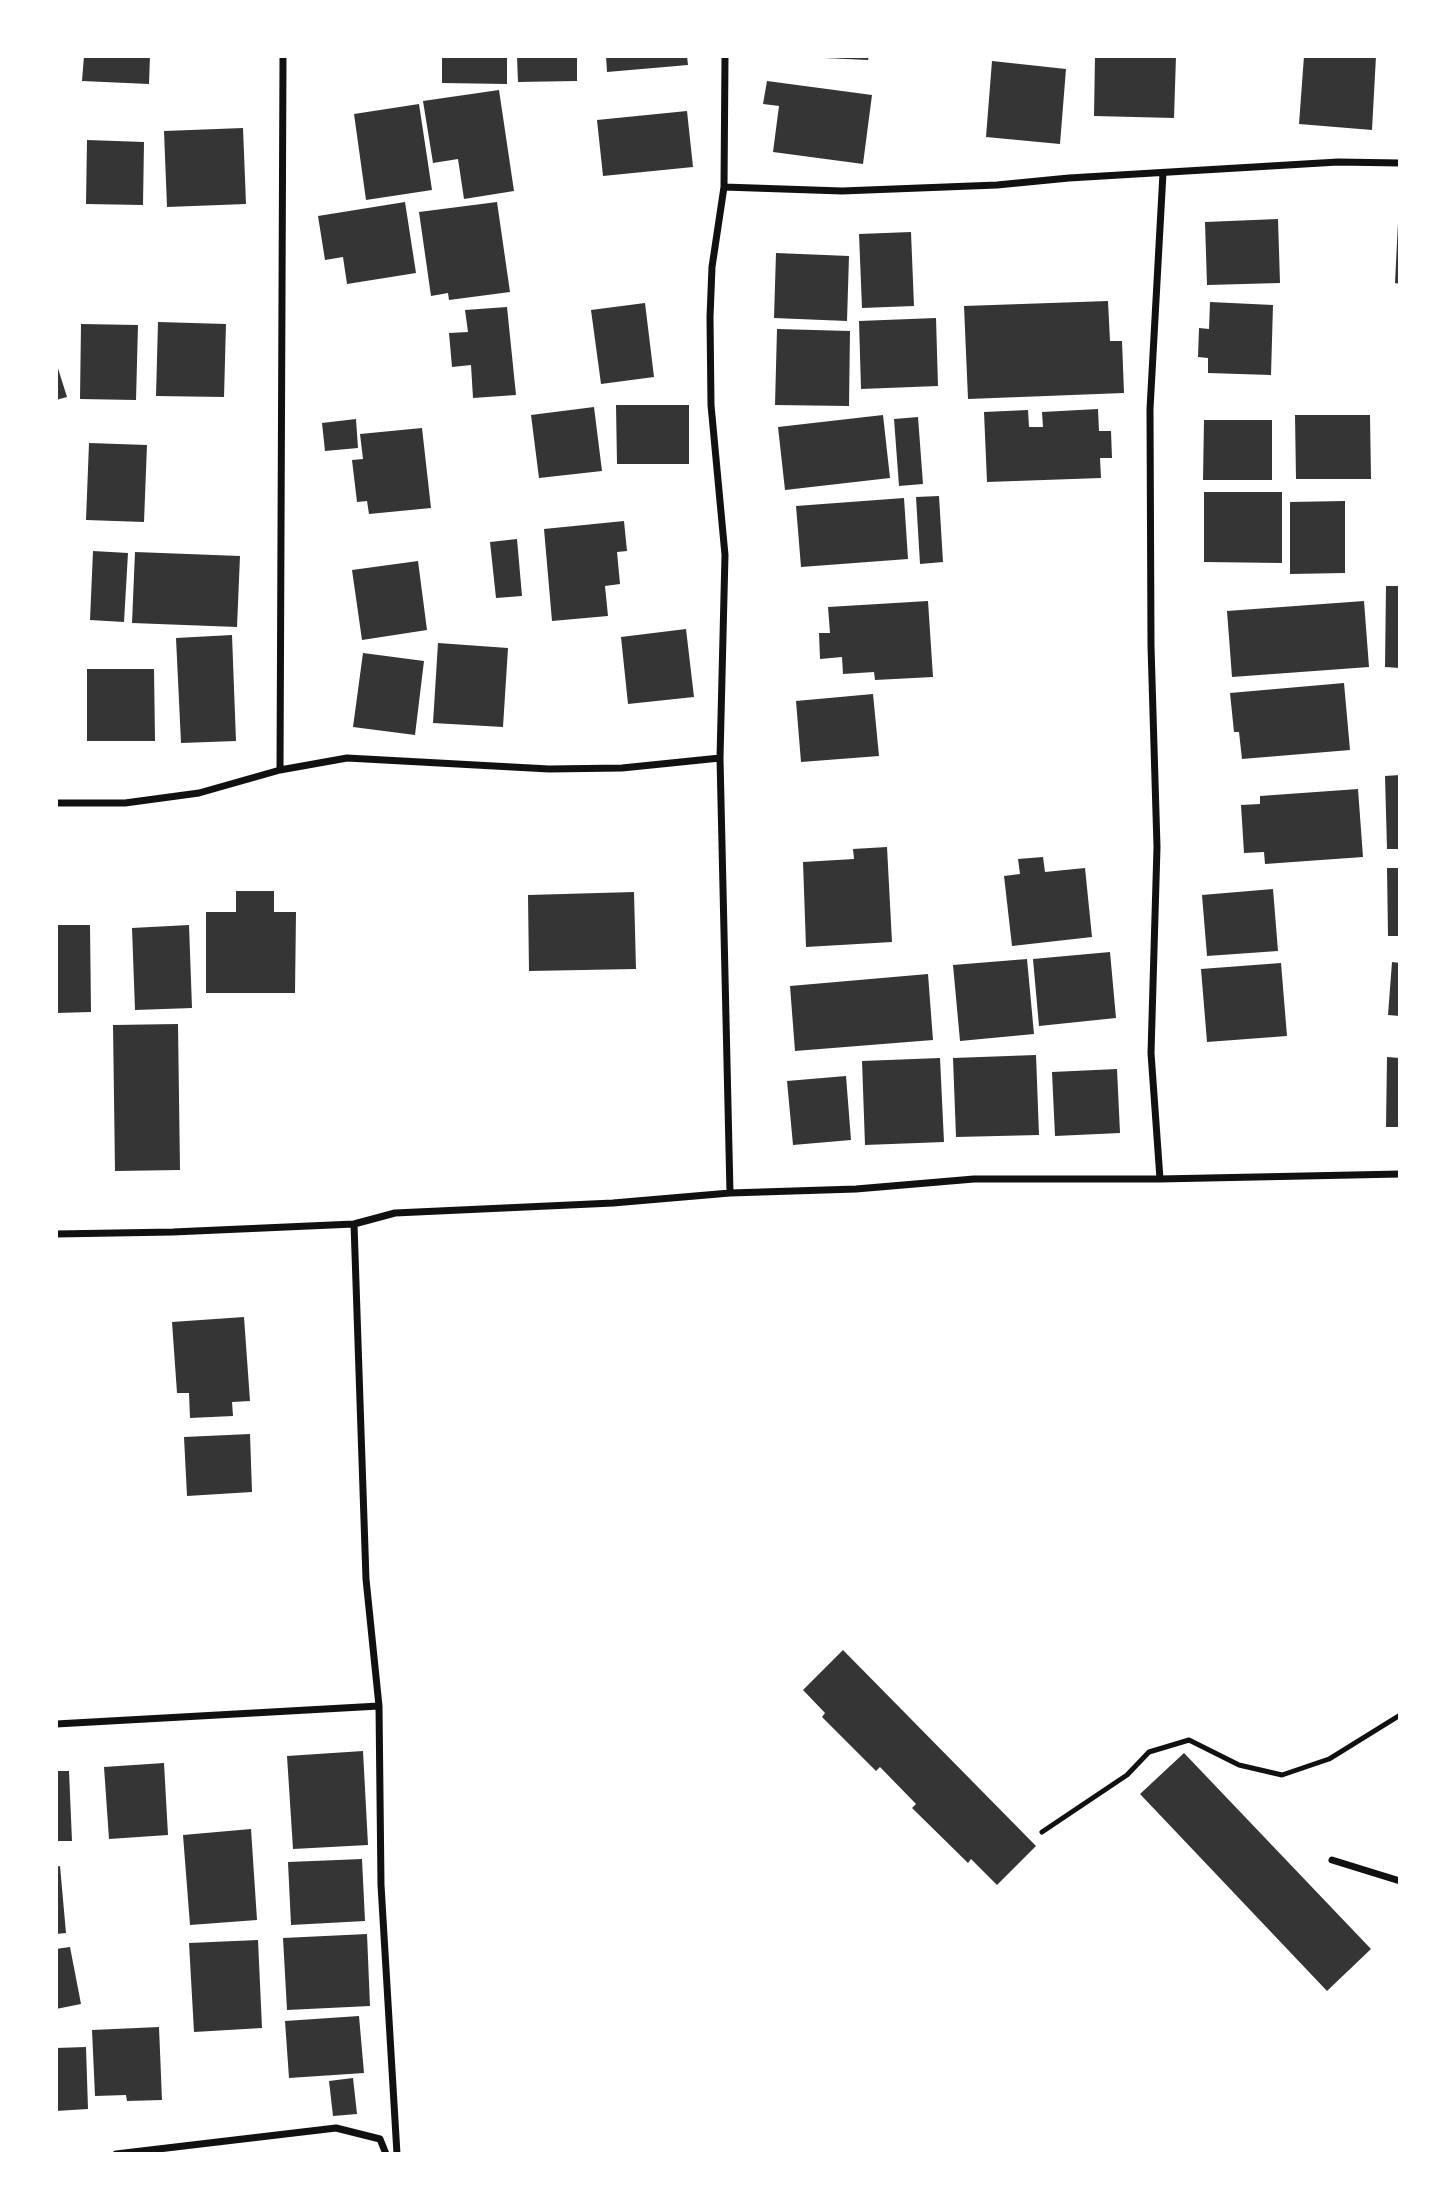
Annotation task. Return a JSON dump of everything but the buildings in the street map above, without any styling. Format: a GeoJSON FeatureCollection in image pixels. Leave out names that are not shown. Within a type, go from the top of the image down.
{"type":"FeatureCollection","features":[{"type":"Feature","properties":{"kind":"street"},"geometry":{"type":"LineString","coordinates":[[280,770],[283,56]]}},
{"type":"Feature","properties":{"kind":"street"},"geometry":{"type":"LineString","coordinates":[[725,56],[724,187],[712,267],[710,317],[711,405],[725,555],[720,758],[730,1193]]}},
{"type":"Feature","properties":{"kind":"street"},"geometry":{"type":"LineString","coordinates":[[724,187],[855,191],[997,186],[1069,178],[1338,162],[1400,163]]}},
{"type":"Feature","properties":{"kind":"street"},"geometry":{"type":"LineString","coordinates":[[1160,1179],[1151,1052],[1157,847],[1151,646],[1150,409],[1163,173]]}},
{"type":"Feature","properties":{"kind":"street"},"geometry":{"type":"LineString","coordinates":[[56,803],[125,803],[199,793],[280,770],[347,758],[561,769],[622,768],[720,758]]}},
{"type":"Feature","properties":{"kind":"street"},"geometry":{"type":"LineString","coordinates":[[56,1234],[354,1224],[395,1213],[613,1203],[730,1193],[856,1189],[974,1179],[1160,1179],[1400,1174]]}},
{"type":"Feature","properties":{"kind":"street"},"geometry":{"type":"LineString","coordinates":[[354,1224],[366,1579],[379,1706],[381,1885],[397,2154]]}},
{"type":"Feature","properties":{"kind":"street"},"geometry":{"type":"LineString","coordinates":[[56,1724],[379,1706]]}},
{"type":"Feature","properties":{"kind":"street"},"geometry":{"type":"LineString","coordinates":[[1332,1860],[1400,1881]]}},
{"type":"Feature","properties":{"kind":"street"},"geometry":{"type":"LineString","coordinates":[[116,2154],[336,2128],[380,2140],[386,2154]]}},
{"type":"Feature","properties":{"kind":"lane"},"geometry":{"type":"LineString","coordinates":[[1042,1832],[1127,1775],[1149,1752],[1189,1740],[1239,1765],[1282,1776],[1329,1759],[1400,1715]]}}]}
